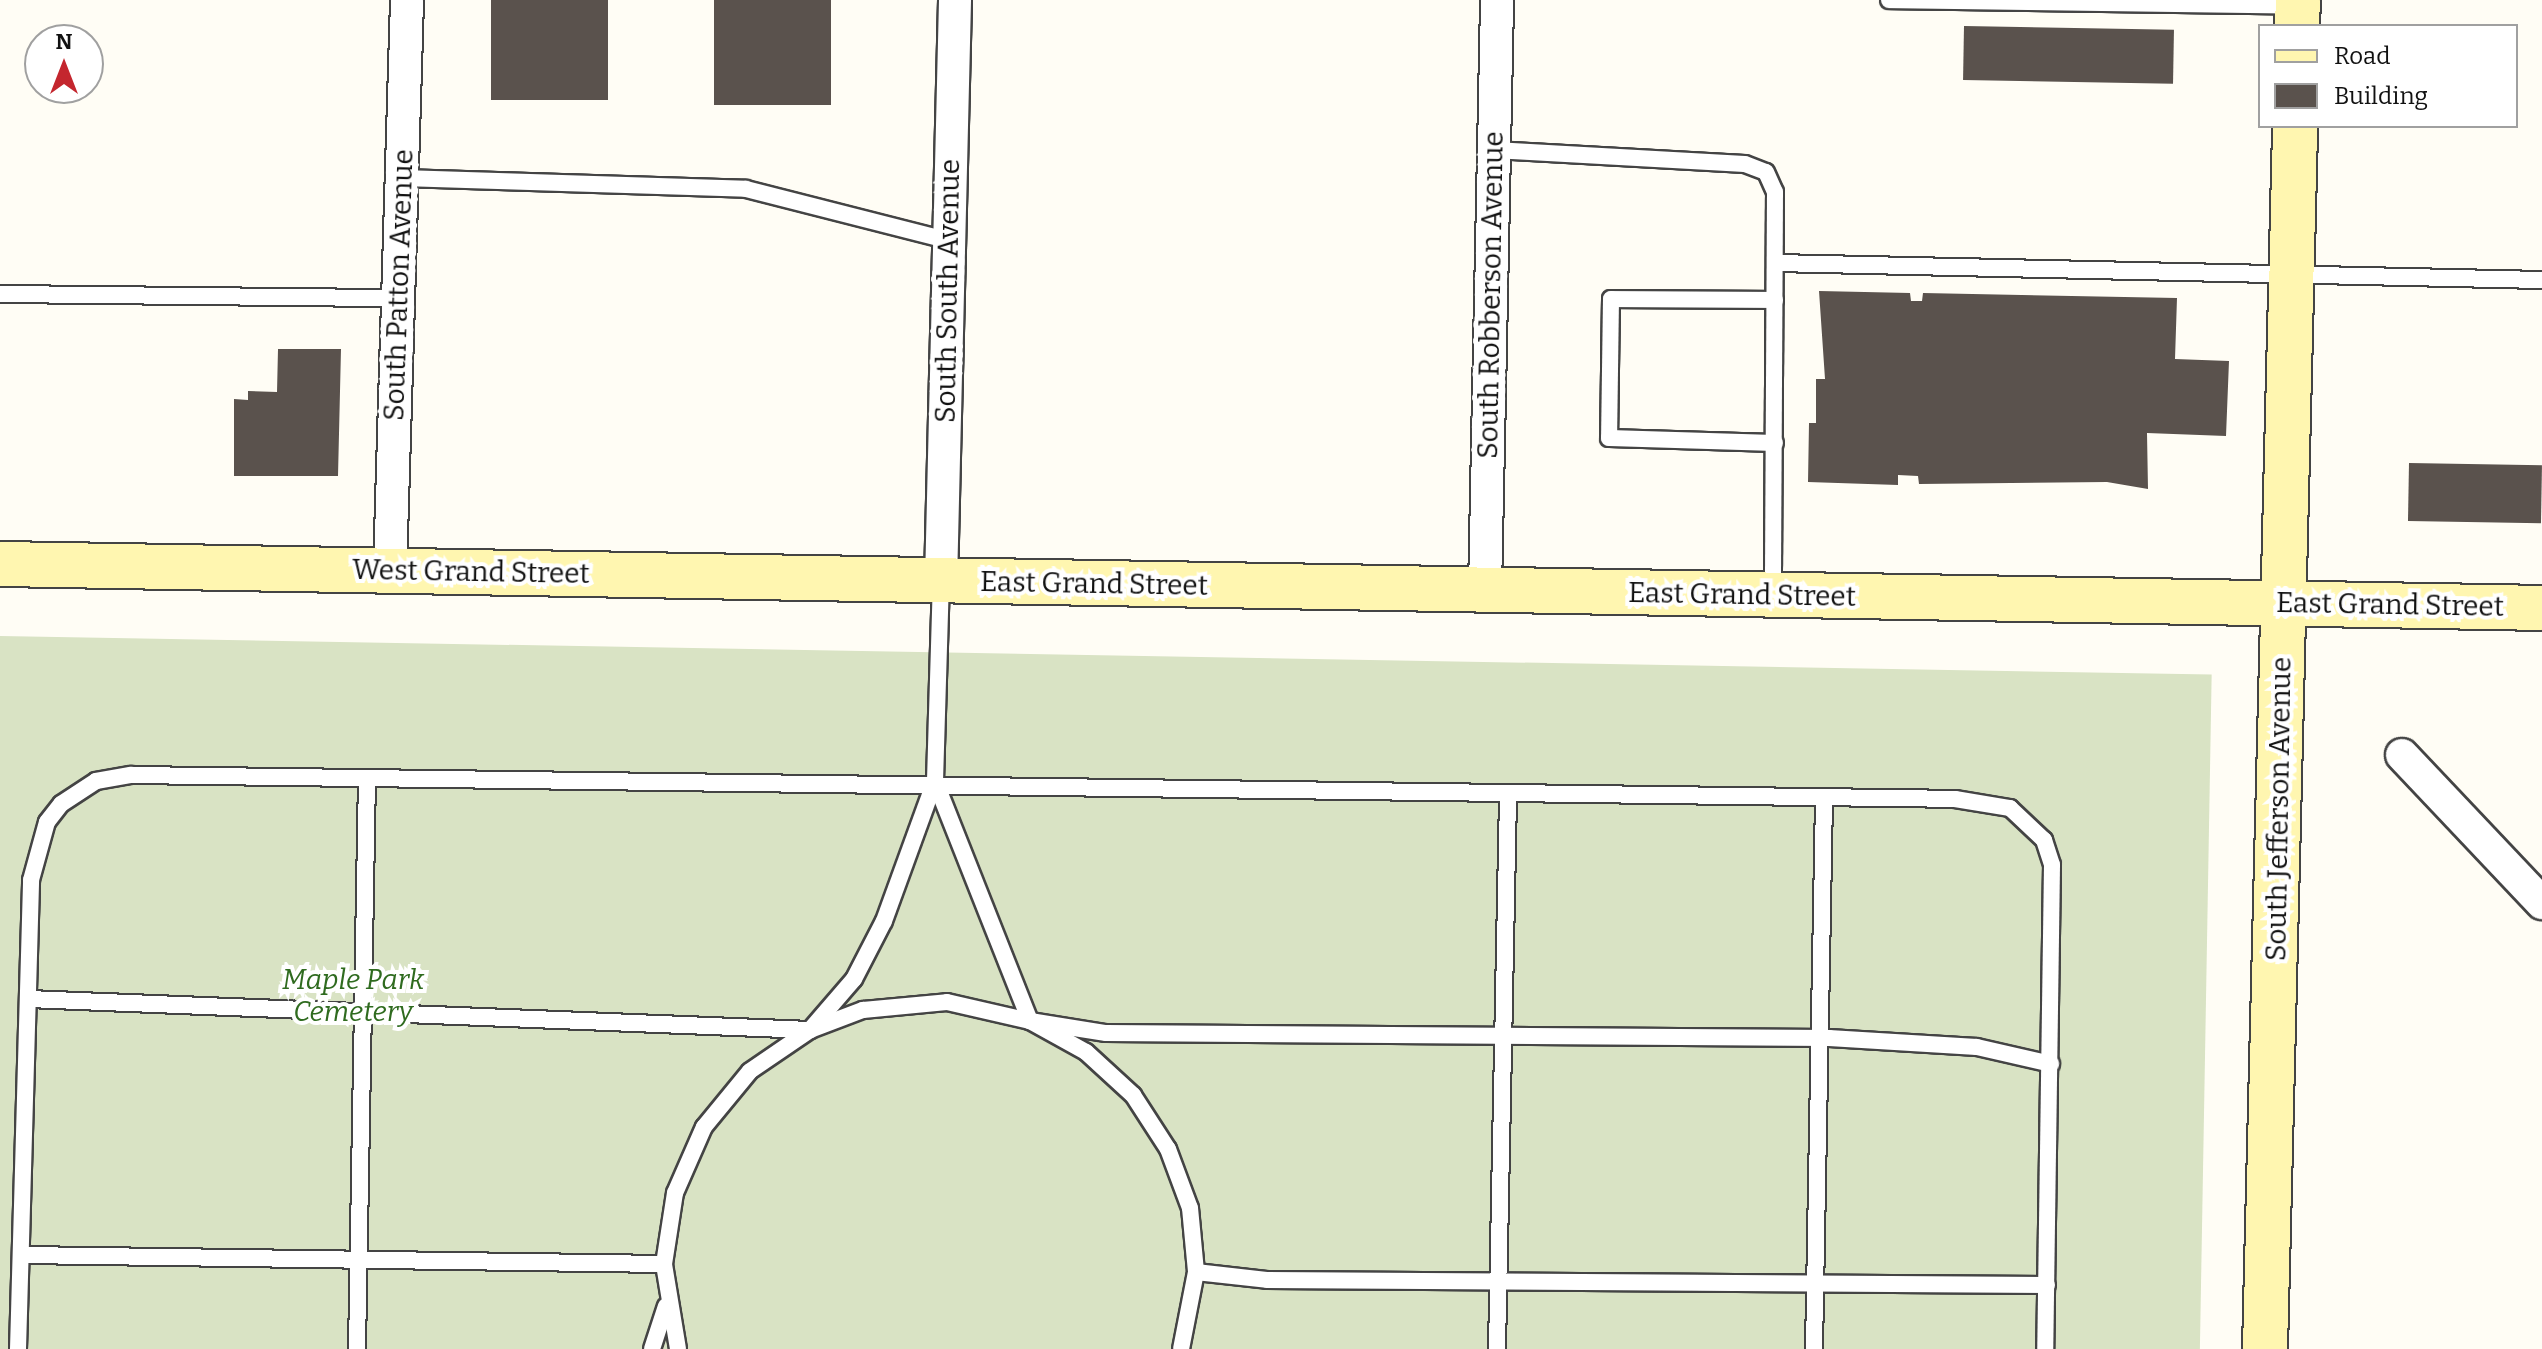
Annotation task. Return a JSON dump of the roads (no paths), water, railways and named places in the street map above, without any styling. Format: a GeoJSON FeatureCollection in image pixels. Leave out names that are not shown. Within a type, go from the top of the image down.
{"type":"FeatureCollection","features":[{"type":"Feature","properties":{"kind":"main road","name":"South Jefferson Avenue"},"geometry":{"type":"LineString","coordinates":[[2265,1349],[2295,128]]}},
{"type":"Feature","properties":{"kind":"main road","name":"West Grand Street"},"geometry":{"type":"LineString","coordinates":[[0,564],[941,582]]}},
{"type":"Feature","properties":{"kind":"main road","name":"East Grand Street"},"geometry":{"type":"LineString","coordinates":[[941,582],[2542,608]]}},
{"type":"Feature","properties":{"kind":"street","name":"South Patton Avenue"},"geometry":{"type":"LineString","coordinates":[[390,570],[407,0]]}},
{"type":"Feature","properties":{"kind":"street","name":"South South Avenue"},"geometry":{"type":"LineString","coordinates":[[941,582],[955,0]]}},
{"type":"Feature","properties":{"kind":"street","name":"South Robberson Avenue"},"geometry":{"type":"LineString","coordinates":[[1485,590],[1497,0]]}},
{"type":"Feature","properties":{"kind":"street"},"geometry":{"type":"LineString","coordinates":[[2402,755],[2542,903]]}},
{"type":"Feature","properties":{"kind":"lane"},"geometry":{"type":"LineString","coordinates":[[1889,0],[2298,11]]}},
{"type":"Feature","properties":{"kind":"lane"},"geometry":{"type":"LineString","coordinates":[[1494,150],[1745,164],[1766,172],[1775,192],[1773,595]]}},
{"type":"Feature","properties":{"kind":"lane"},"geometry":{"type":"LineString","coordinates":[[402,178],[746,189],[950,241]]}},
{"type":"Feature","properties":{"kind":"lane"},"geometry":{"type":"LineString","coordinates":[[1775,263],[2292,277],[2542,280]]}},
{"type":"Feature","properties":{"kind":"lane"},"geometry":{"type":"LineString","coordinates":[[0,294],[399,298]]}},
{"type":"Feature","properties":{"kind":"lane"},"geometry":{"type":"LineString","coordinates":[[1775,300],[1611,299],[1609,438],[1775,443]]}},
{"type":"Feature","properties":{"kind":"lane"},"geometry":{"type":"LineString","coordinates":[[678,1349],[666,1305],[664,1264],[675,1193],[704,1127],[750,1071],[810,1030],[854,979],[878,933],[935,781],[941,582]]}},
{"type":"Feature","properties":{"kind":"lane"},"geometry":{"type":"LineString","coordinates":[[18,1349],[28,999],[39,843],[47,822],[76,790],[131,775],[935,781],[1508,795],[1988,802],[2031,822],[2052,865],[2045,1349]]}},
{"type":"Feature","properties":{"kind":"lane"},"geometry":{"type":"LineString","coordinates":[[357,1349],[367,778]]}},
{"type":"Feature","properties":{"kind":"lane"},"geometry":{"type":"LineString","coordinates":[[935,781],[1030,1021],[1086,1052],[1133,1095],[1154,1127],[1190,1208],[1196,1272],[1186,1345]]}},
{"type":"Feature","properties":{"kind":"lane"},"geometry":{"type":"LineString","coordinates":[[1497,1349],[1508,795]]}},
{"type":"Feature","properties":{"kind":"lane"},"geometry":{"type":"LineString","coordinates":[[1814,1349],[1824,798]]}},
{"type":"Feature","properties":{"kind":"lane"},"geometry":{"type":"LineString","coordinates":[[28,999],[810,1030],[905,1003],[976,1006],[1030,1021],[1106,1033],[1504,1031],[1820,1038],[1977,1047],[2051,1064]]}},
{"type":"Feature","properties":{"kind":"lane"},"geometry":{"type":"LineString","coordinates":[[21,1255],[664,1264]]}},
{"type":"Feature","properties":{"kind":"lane"},"geometry":{"type":"LineString","coordinates":[[1196,1272],[1267,1280],[2047,1285]]}},
{"type":"Feature","properties":{"kind":"lane"},"geometry":{"type":"LineString","coordinates":[[652,1349],[666,1305]]}},
{"type":"Feature","properties":{"kind":"park label","name":"Maple Park Cemetery"},"geometry":{"type":"Point","coordinates":[353,996]}}]}
